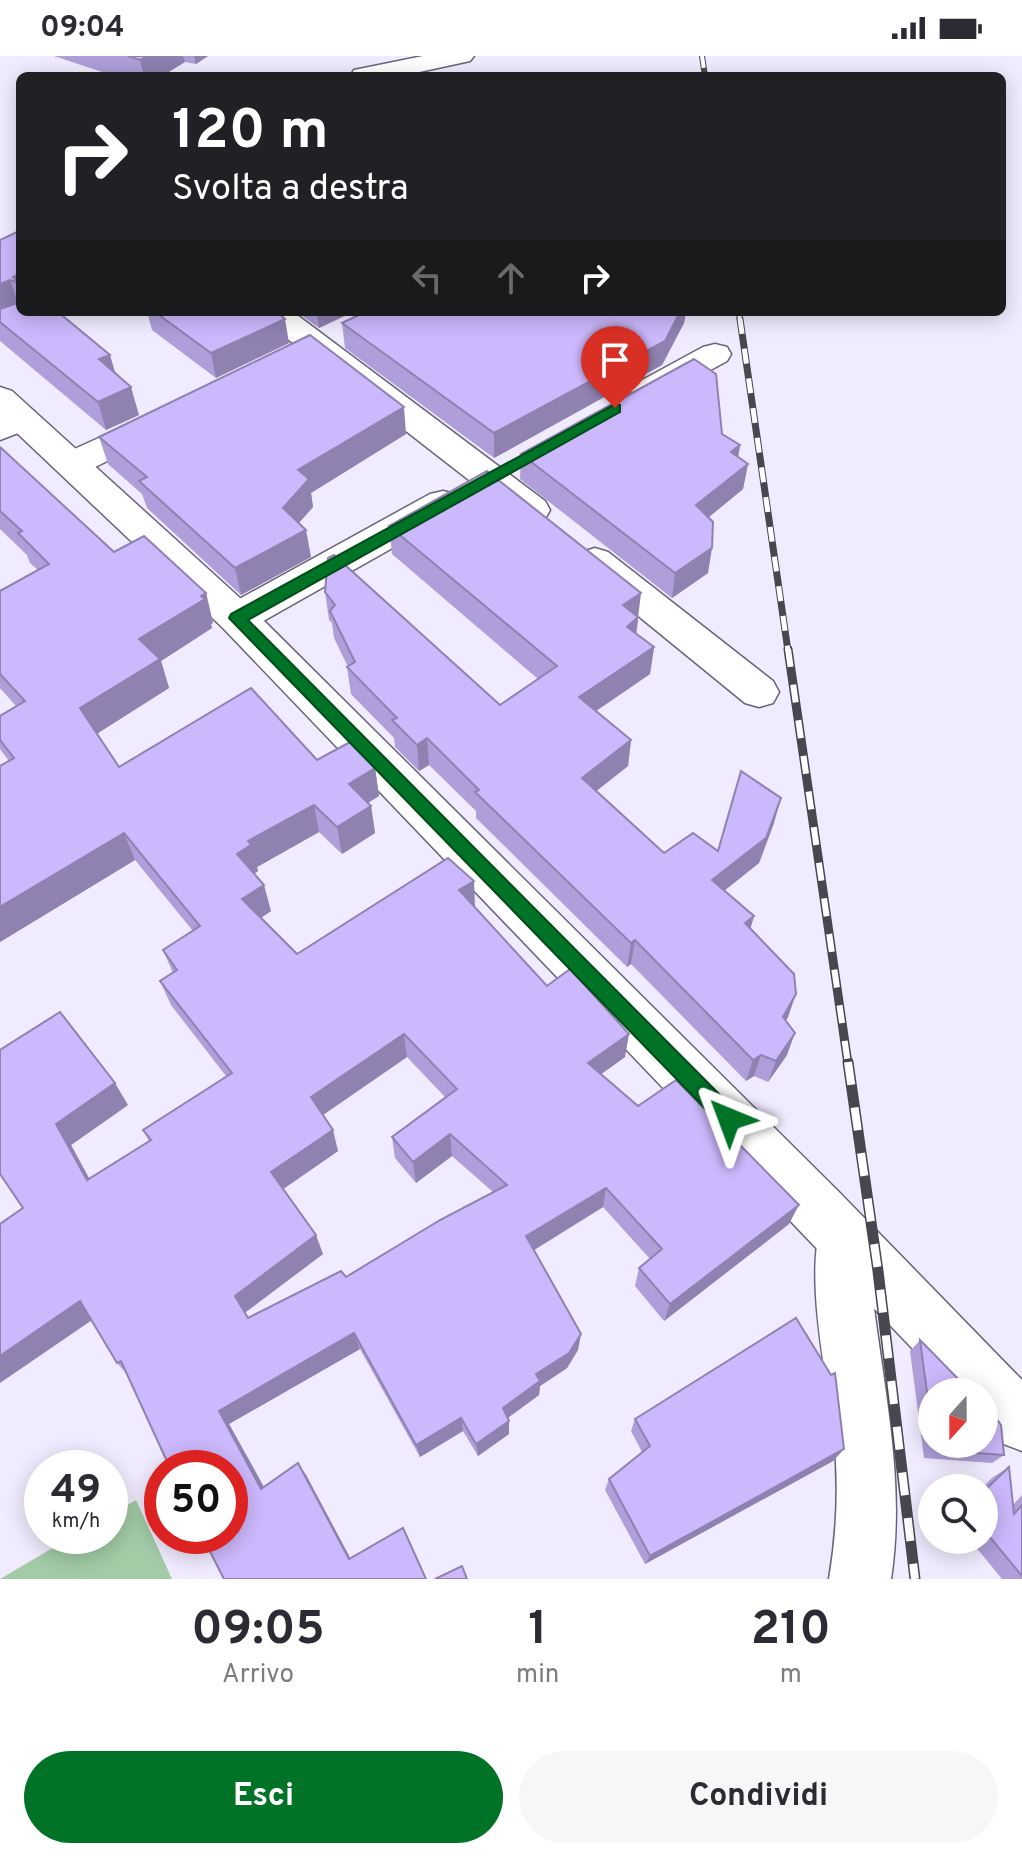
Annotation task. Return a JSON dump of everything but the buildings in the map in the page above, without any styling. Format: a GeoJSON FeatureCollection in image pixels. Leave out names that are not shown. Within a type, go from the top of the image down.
{"type":"FeatureCollection","features":[{"type":"Feature","properties":{"kind":"street"},"geometry":{"type":"LineString","coordinates":[[383,72],[461,56]]}},
{"type":"Feature","properties":{"kind":"street"},"geometry":{"type":"LineString","coordinates":[[278,316],[316,345],[503,470],[759,692]]}},
{"type":"Feature","properties":{"kind":"street"},"geometry":{"type":"LineString","coordinates":[[622,404],[715,354]]}},
{"type":"Feature","properties":{"kind":"street"},"geometry":{"type":"LineString","coordinates":[[72,464],[187,408]]}},
{"type":"Feature","properties":{"kind":"street"},"geometry":{"type":"LineString","coordinates":[[7,415],[72,464],[237,618],[1022,1422]]}},
{"type":"Feature","properties":{"kind":"street"},"geometry":{"type":"LineString","coordinates":[[237,618],[503,470]]}},
{"type":"Feature","properties":{"kind":"street"},"geometry":{"type":"LineString","coordinates":[[843,1236],[846,1302],[866,1451],[867,1546],[860,1579]]}},
{"type":"Feature","properties":{"kind":"green space"},"geometry":{"type":"Polygon","coordinates":[[[136,1500],[144,1518],[144,1554],[161,1554],[172,1579],[0,1579],[42,1554],[128,1554],[128,1505],[136,1500]]]}},
{"type":"Feature","properties":{"kind":"railway"},"geometry":{"type":"LineString","coordinates":[[702,56],[704,72]]}},
{"type":"Feature","properties":{"kind":"railway"},"geometry":{"type":"LineString","coordinates":[[739,316],[740,321]]}},
{"type":"Feature","properties":{"kind":"railway"},"geometry":{"type":"LineString","coordinates":[[740,319],[788,651]]}},
{"type":"Feature","properties":{"kind":"railway"},"geometry":{"type":"LineString","coordinates":[[788,649],[848,1064]]}},
{"type":"Feature","properties":{"kind":"railway"},"geometry":{"type":"LineString","coordinates":[[848,1062],[878,1271],[915,1579]]}},
{"type":"Feature","properties":{"kind":"route"},"geometry":{"type":"LineString","coordinates":[[615,408],[237,618],[729,1119]]}}]}
